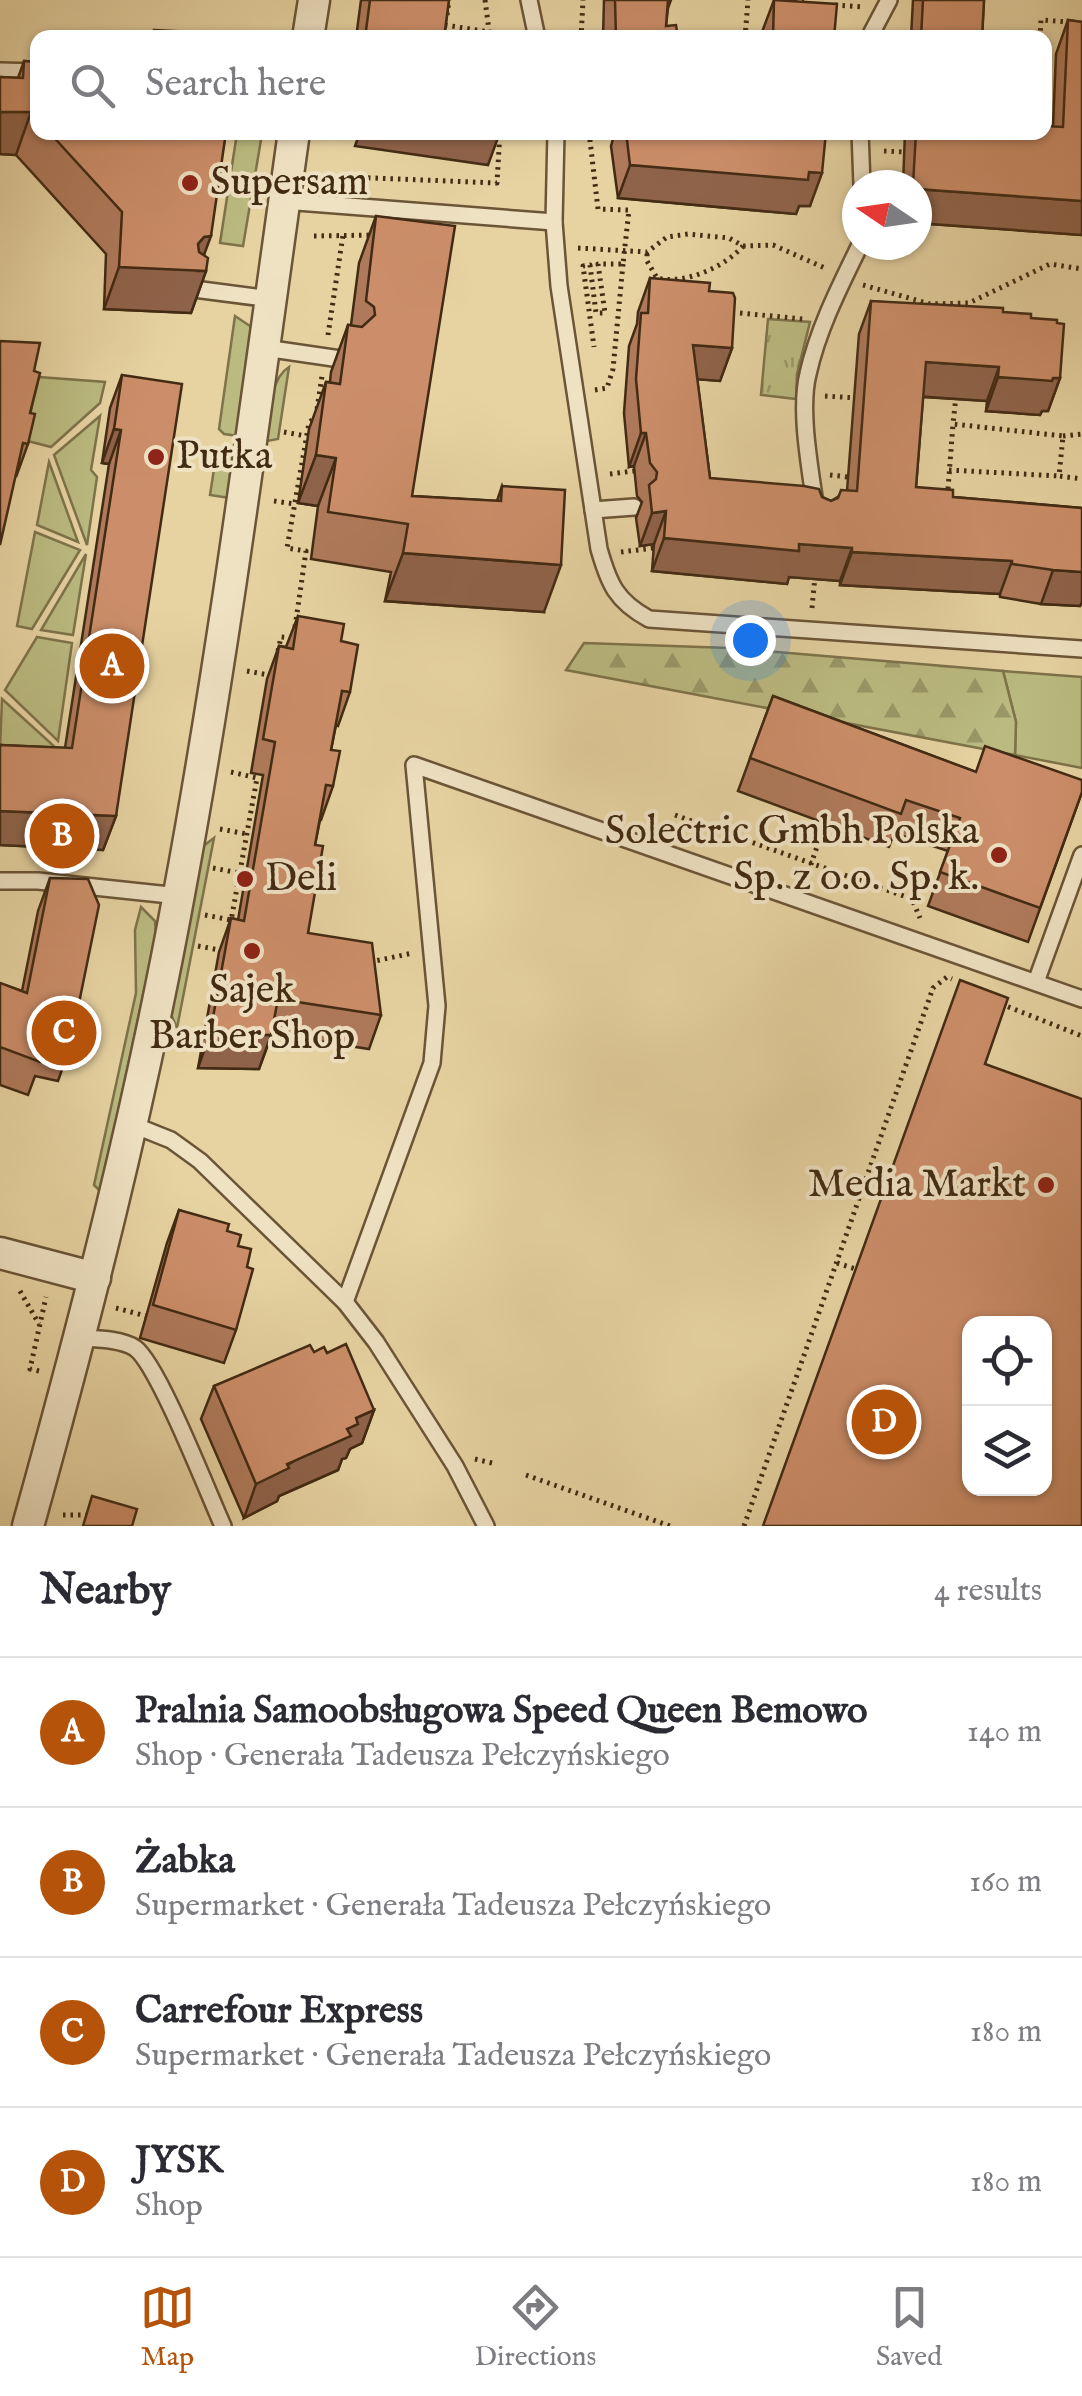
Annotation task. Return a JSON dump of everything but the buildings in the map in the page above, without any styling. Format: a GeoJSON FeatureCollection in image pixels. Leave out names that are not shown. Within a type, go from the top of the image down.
{"type":"FeatureCollection","features":[{"type":"Feature","properties":{"kind":"street"},"geometry":{"type":"LineString","coordinates":[[309,30],[314,0]]}},
{"type":"Feature","properties":{"kind":"street"},"geometry":{"type":"LineString","coordinates":[[28,1526],[81,1338],[179,896],[217,672],[293,140]]}},
{"type":"Feature","properties":{"kind":"street"},"geometry":{"type":"LineString","coordinates":[[0,1253],[95,1278]]}},
{"type":"Feature","properties":{"kind":"lane"},"geometry":{"type":"LineString","coordinates":[[529,0],[535,30]]}},
{"type":"Feature","properties":{"kind":"lane"},"geometry":{"type":"LineString","coordinates":[[873,30],[887,5]]}},
{"type":"Feature","properties":{"kind":"lane"},"geometry":{"type":"LineString","coordinates":[[0,71],[30,72]]}},
{"type":"Feature","properties":{"kind":"lane"},"geometry":{"type":"LineString","coordinates":[[556,140],[554,222],[559,286],[593,510],[608,581],[627,607],[649,619],[1082,650]]}},
{"type":"Feature","properties":{"kind":"lane"},"geometry":{"type":"LineString","coordinates":[[860,140],[861,170]]}},
{"type":"Feature","properties":{"kind":"lane"},"geometry":{"type":"LineString","coordinates":[[284,202],[554,222]]}},
{"type":"Feature","properties":{"kind":"lane"},"geometry":{"type":"LineString","coordinates":[[818,523],[807,426],[807,377],[852,260]]}},
{"type":"Feature","properties":{"kind":"lane"},"geometry":{"type":"LineString","coordinates":[[194,289],[272,299]]}},
{"type":"Feature","properties":{"kind":"lane"},"geometry":{"type":"LineString","coordinates":[[265,348],[347,360]]}},
{"type":"Feature","properties":{"kind":"lane"},"geometry":{"type":"LineString","coordinates":[[593,510],[634,507]]}},
{"type":"Feature","properties":{"kind":"lane"},"geometry":{"type":"LineString","coordinates":[[345,1302],[432,1064],[438,1006],[414,765],[1082,999]]}},
{"type":"Feature","properties":{"kind":"lane"},"geometry":{"type":"LineString","coordinates":[[1036,982],[1082,854]]}},
{"type":"Feature","properties":{"kind":"lane"},"geometry":{"type":"LineString","coordinates":[[0,881],[179,896]]}},
{"type":"Feature","properties":{"kind":"lane"},"geometry":{"type":"LineString","coordinates":[[131,1124],[171,1140],[200,1161],[345,1302],[376,1342],[455,1466],[486,1526]]}},
{"type":"Feature","properties":{"kind":"lane"},"geometry":{"type":"LineString","coordinates":[[81,1338],[104,1339],[136,1348],[155,1372],[222,1526]]}},
{"type":"Feature","properties":{"kind":"path"},"geometry":{"type":"LineString","coordinates":[[445,30],[449,0]]}},
{"type":"Feature","properties":{"kind":"path"},"geometry":{"type":"LineString","coordinates":[[485,0],[489,30]]}},
{"type":"Feature","properties":{"kind":"path"},"geometry":{"type":"LineString","coordinates":[[581,30],[583,0]]}},
{"type":"Feature","properties":{"kind":"path"},"geometry":{"type":"LineString","coordinates":[[746,30],[748,0]]}},
{"type":"Feature","properties":{"kind":"path"},"geometry":{"type":"LineString","coordinates":[[787,0],[806,2]]}},
{"type":"Feature","properties":{"kind":"path"},"geometry":{"type":"LineString","coordinates":[[826,4],[887,5]]}},
{"type":"Feature","properties":{"kind":"path"},"geometry":{"type":"LineString","coordinates":[[1040,30],[1041,20],[1082,23]]}},
{"type":"Feature","properties":{"kind":"path"},"geometry":{"type":"LineString","coordinates":[[446,26],[466,30]]}},
{"type":"Feature","properties":{"kind":"path"},"geometry":{"type":"LineString","coordinates":[[323,176],[497,182],[500,140]]}},
{"type":"Feature","properties":{"kind":"path"},"geometry":{"type":"LineString","coordinates":[[590,140],[598,209],[629,210],[613,368],[606,388],[596,390]]}},
{"type":"Feature","properties":{"kind":"path"},"geometry":{"type":"LineString","coordinates":[[576,248],[646,252],[666,237],[688,234],[729,238],[743,246],[773,245],[877,291],[930,304],[969,303],[1050,264],[1081,267]]}},
{"type":"Feature","properties":{"kind":"path"},"geometry":{"type":"LineString","coordinates":[[278,656],[280,637],[293,639],[306,550],[288,548],[308,423],[316,416],[343,235]]}},
{"type":"Feature","properties":{"kind":"path"},"geometry":{"type":"LineString","coordinates":[[646,252],[657,278],[670,281],[733,258],[743,246]]}},
{"type":"Feature","properties":{"kind":"path"},"geometry":{"type":"LineString","coordinates":[[596,360],[582,266],[590,265],[596,312],[605,313],[598,264],[623,264]]}},
{"type":"Feature","properties":{"kind":"path"},"geometry":{"type":"LineString","coordinates":[[575,265],[585,342]]}},
{"type":"Feature","properties":{"kind":"path"},"geometry":{"type":"LineString","coordinates":[[740,312],[826,321]]}},
{"type":"Feature","properties":{"kind":"path"},"geometry":{"type":"LineString","coordinates":[[807,395],[858,398]]}},
{"type":"Feature","properties":{"kind":"path"},"geometry":{"type":"LineString","coordinates":[[948,489],[956,395]]}},
{"type":"Feature","properties":{"kind":"path"},"geometry":{"type":"LineString","coordinates":[[953,424],[1063,436],[1082,434]]}},
{"type":"Feature","properties":{"kind":"path"},"geometry":{"type":"LineString","coordinates":[[284,432],[306,436]]}},
{"type":"Feature","properties":{"kind":"path"},"geometry":{"type":"LineString","coordinates":[[1060,476],[1063,436]]}},
{"type":"Feature","properties":{"kind":"path"},"geometry":{"type":"LineString","coordinates":[[950,470],[1082,479]]}},
{"type":"Feature","properties":{"kind":"path"},"geometry":{"type":"LineString","coordinates":[[607,474],[634,471]]}},
{"type":"Feature","properties":{"kind":"path"},"geometry":{"type":"LineString","coordinates":[[274,501],[295,504]]}},
{"type":"Feature","properties":{"kind":"path"},"geometry":{"type":"LineString","coordinates":[[612,509],[619,565]]}},
{"type":"Feature","properties":{"kind":"path"},"geometry":{"type":"LineString","coordinates":[[618,552],[654,548]]}},
{"type":"Feature","properties":{"kind":"path"},"geometry":{"type":"LineString","coordinates":[[812,608],[815,576]]}},
{"type":"Feature","properties":{"kind":"path"},"geometry":{"type":"LineString","coordinates":[[794,607],[824,609]]}},
{"type":"Feature","properties":{"kind":"path"},"geometry":{"type":"LineString","coordinates":[[247,671],[275,676]]}},
{"type":"Feature","properties":{"kind":"path"},"geometry":{"type":"LineString","coordinates":[[198,946],[225,951],[240,874],[257,778],[231,772]]}},
{"type":"Feature","properties":{"kind":"path"},"geometry":{"type":"LineString","coordinates":[[675,815],[912,899],[921,920]]}},
{"type":"Feature","properties":{"kind":"path"},"geometry":{"type":"LineString","coordinates":[[798,900],[825,823]]}},
{"type":"Feature","properties":{"kind":"path"},"geometry":{"type":"LineString","coordinates":[[220,829],[247,834]]}},
{"type":"Feature","properties":{"kind":"path"},"geometry":{"type":"LineString","coordinates":[[213,868],[240,874]]}},
{"type":"Feature","properties":{"kind":"path"},"geometry":{"type":"LineString","coordinates":[[204,915],[231,920]]}},
{"type":"Feature","properties":{"kind":"path"},"geometry":{"type":"LineString","coordinates":[[364,963],[431,950]]}},
{"type":"Feature","properties":{"kind":"path"},"geometry":{"type":"LineString","coordinates":[[744,1526],[933,988],[947,978],[964,982]]}},
{"type":"Feature","properties":{"kind":"path"},"geometry":{"type":"LineString","coordinates":[[997,992],[998,1003],[1082,1036]]}},
{"type":"Feature","properties":{"kind":"path"},"geometry":{"type":"LineString","coordinates":[[837,1263],[856,1269]]}},
{"type":"Feature","properties":{"kind":"path"},"geometry":{"type":"LineString","coordinates":[[48,1282],[30,1369],[52,1374]]}},
{"type":"Feature","properties":{"kind":"path"},"geometry":{"type":"LineString","coordinates":[[17,1285],[41,1327]]}},
{"type":"Feature","properties":{"kind":"path"},"geometry":{"type":"LineString","coordinates":[[109,1306],[146,1316]]}},
{"type":"Feature","properties":{"kind":"path"},"geometry":{"type":"LineString","coordinates":[[469,1458],[496,1464]]}},
{"type":"Feature","properties":{"kind":"path"},"geometry":{"type":"LineString","coordinates":[[526,1475],[670,1526]]}},
{"type":"Feature","properties":{"kind":"path"},"geometry":{"type":"LineString","coordinates":[[68,1514],[101,1518]]}},
{"type":"Feature","properties":{"kind":"green space"},"geometry":{"type":"Polygon","coordinates":[[[236,140],[261,140],[243,246],[220,243],[236,140]]]}},
{"type":"Feature","properties":{"kind":"green space"},"geometry":{"type":"Polygon","coordinates":[[[235,316],[250,326],[252,334],[239,436],[224,434],[219,429],[235,316]]]}},
{"type":"Feature","properties":{"kind":"green space"},"geometry":{"type":"Polygon","coordinates":[[[768,319],[810,322],[797,374],[796,399],[761,395],[768,319]]]}},
{"type":"Feature","properties":{"kind":"green space"},"geometry":{"type":"Polygon","coordinates":[[[289,367],[278,439],[267,441],[274,390],[289,367]]]}},
{"type":"Feature","properties":{"kind":"green space"},"geometry":{"type":"Polygon","coordinates":[[[39,377],[105,382],[100,403],[51,447],[24,440],[39,377]]]}},
{"type":"Feature","properties":{"kind":"green space"},"geometry":{"type":"Polygon","coordinates":[[[100,416],[91,470],[97,477],[87,545],[54,455],[100,416]]]}},
{"type":"Feature","properties":{"kind":"green space"},"geometry":{"type":"Polygon","coordinates":[[[221,452],[238,454],[230,498],[210,495],[216,456],[221,452]]]}},
{"type":"Feature","properties":{"kind":"green space"},"geometry":{"type":"Polygon","coordinates":[[[49,462],[78,542],[37,525],[49,462]]]}},
{"type":"Feature","properties":{"kind":"green space"},"geometry":{"type":"Polygon","coordinates":[[[35,532],[80,550],[32,629],[17,626],[35,532]]]}},
{"type":"Feature","properties":{"kind":"green space"},"geometry":{"type":"Polygon","coordinates":[[[86,554],[73,635],[41,630],[86,554]]]}},
{"type":"Feature","properties":{"kind":"green space"},"geometry":{"type":"Polygon","coordinates":[[[37,637],[72,643],[58,741],[5,690],[37,637]]]}},
{"type":"Feature","properties":{"kind":"green space"},"geometry":{"type":"Polygon","coordinates":[[[584,643],[730,648],[1003,671],[1016,722],[1015,755],[566,670],[584,643]]]}},
{"type":"Feature","properties":{"kind":"green space"},"geometry":{"type":"Polygon","coordinates":[[[1003,671],[1082,677],[1082,768],[1015,755],[1016,722],[1003,671]]]}},
{"type":"Feature","properties":{"kind":"green space"},"geometry":{"type":"Polygon","coordinates":[[[2,699],[56,748],[0,749],[2,699]]]}},
{"type":"Feature","properties":{"kind":"green space"},"geometry":{"type":"Polygon","coordinates":[[[214,838],[177,1028],[169,1010],[202,847],[214,838]]]}},
{"type":"Feature","properties":{"kind":"green space"},"geometry":{"type":"Polygon","coordinates":[[[141,907],[155,921],[156,935],[101,1192],[94,1185],[136,993],[135,930],[141,907]]]}},
{"type":"Feature","properties":{"kind":"place","name":"Supersam"},"geometry":{"type":"Point","coordinates":[190,183]}},
{"type":"Feature","properties":{"kind":"place","name":"Putka"},"geometry":{"type":"Point","coordinates":[156,457]}},
{"type":"Feature","properties":{"kind":"place","name":"Pralnia Samoobsługowa Speed Queen Bemowo"},"geometry":{"type":"Point","coordinates":[112,666]}},
{"type":"Feature","properties":{"kind":"place","name":"Żabka"},"geometry":{"type":"Point","coordinates":[62,836]}},
{"type":"Feature","properties":{"kind":"place","name":"Solectric Gmbh Polska Sp. z o.o. Sp. k."},"geometry":{"type":"Point","coordinates":[999,855]}},
{"type":"Feature","properties":{"kind":"place","name":"Deli"},"geometry":{"type":"Point","coordinates":[245,879]}},
{"type":"Feature","properties":{"kind":"place","name":"Sajek Barber Shop"},"geometry":{"type":"Point","coordinates":[252,951]}},
{"type":"Feature","properties":{"kind":"place","name":"Carrefour Express"},"geometry":{"type":"Point","coordinates":[64,1033]}},
{"type":"Feature","properties":{"kind":"place","name":"Media Markt"},"geometry":{"type":"Point","coordinates":[1046,1185]}},
{"type":"Feature","properties":{"kind":"place","name":"JYSK"},"geometry":{"type":"Point","coordinates":[884,1422]}}]}
